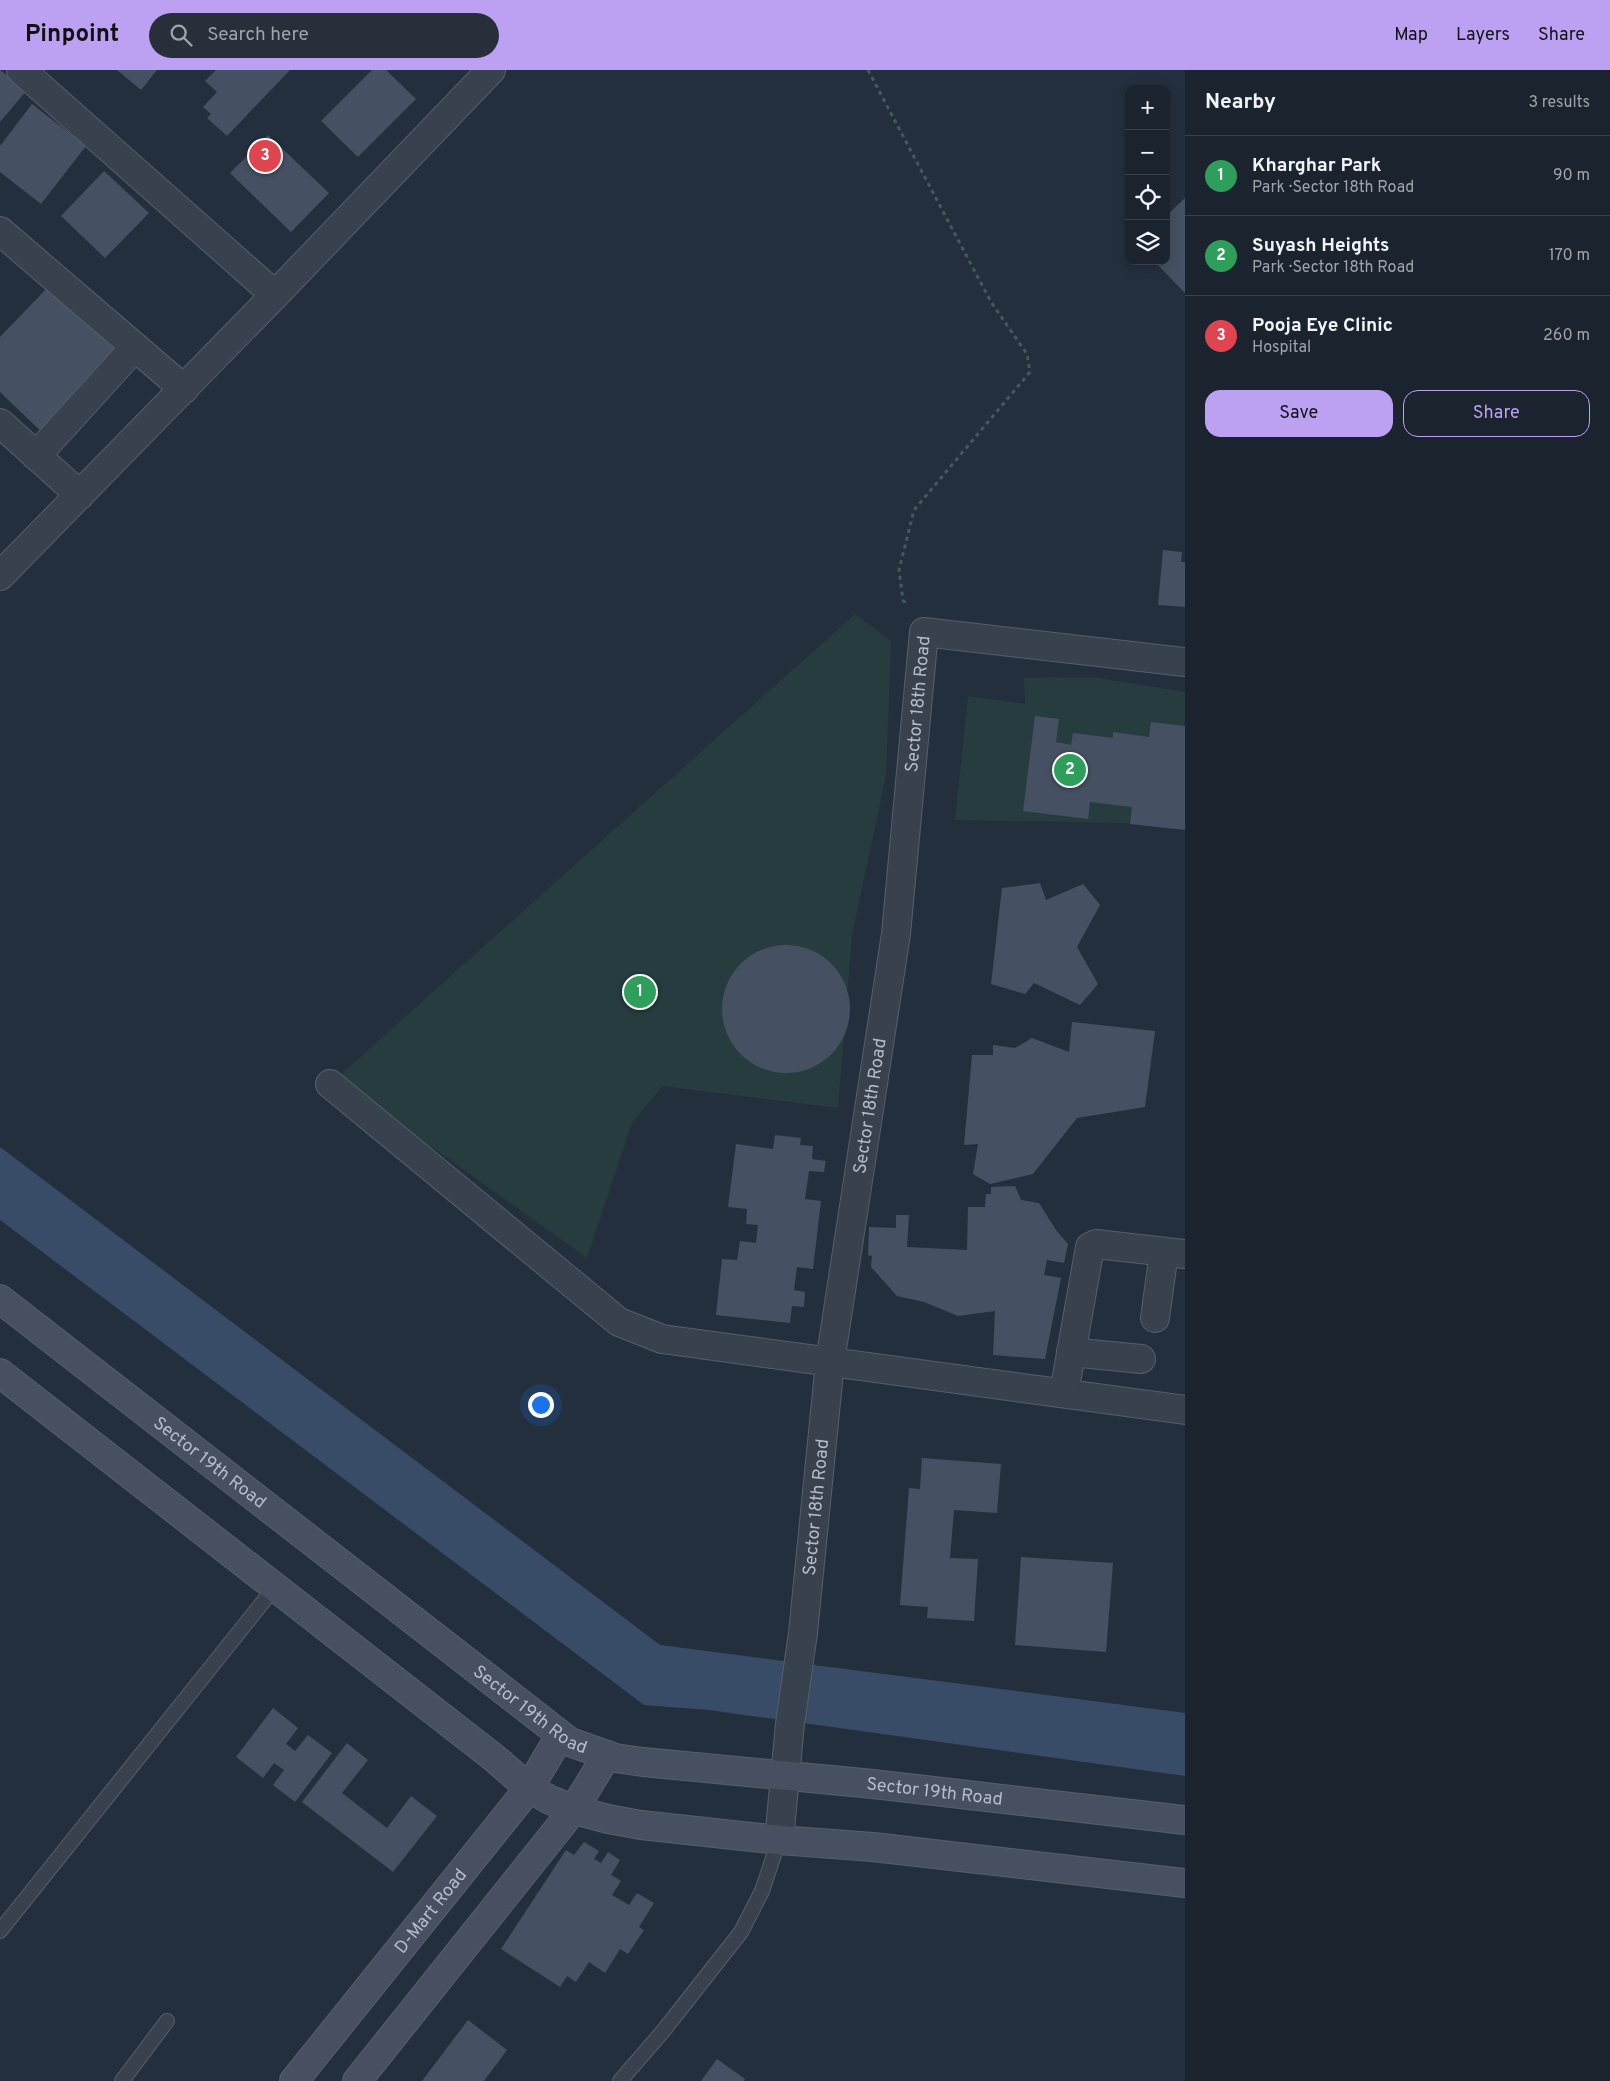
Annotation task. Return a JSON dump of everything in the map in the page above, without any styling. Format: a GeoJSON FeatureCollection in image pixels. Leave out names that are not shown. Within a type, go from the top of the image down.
{"type":"FeatureCollection","features":[{"type":"Feature","properties":{"kind":"main road","name":"Sector 19th Road"},"geometry":{"type":"LineString","coordinates":[[0,1299],[560,1736],[591,1751],[643,1762],[786,1775],[1185,1820]]}},
{"type":"Feature","properties":{"kind":"main road"},"geometry":{"type":"LineString","coordinates":[[0,1373],[493,1757],[529,1788],[574,1809],[608,1820],[641,1825],[779,1840],[883,1848],[1185,1883]]}},
{"type":"Feature","properties":{"kind":"main road","name":"D-Mart Road"},"geometry":{"type":"LineString","coordinates":[[294,2081],[529,1788],[560,1736]]}},
{"type":"Feature","properties":{"kind":"main road"},"geometry":{"type":"LineString","coordinates":[[357,2081],[574,1809],[607,1755]]}},
{"type":"Feature","properties":{"kind":"street"},"geometry":{"type":"LineString","coordinates":[[21,70],[275,296]]}},
{"type":"Feature","properties":{"kind":"street"},"geometry":{"type":"LineString","coordinates":[[0,576],[275,296],[491,70]]}},
{"type":"Feature","properties":{"kind":"street"},"geometry":{"type":"LineString","coordinates":[[0,231],[184,389]]}},
{"type":"Feature","properties":{"kind":"street"},"geometry":{"type":"LineString","coordinates":[[36,456],[135,346]]}},
{"type":"Feature","properties":{"kind":"street"},"geometry":{"type":"LineString","coordinates":[[0,422],[80,495]]}},
{"type":"Feature","properties":{"kind":"street","name":"Sector 18th Road"},"geometry":{"type":"LineString","coordinates":[[779,1840],[790,1724],[803,1633],[830,1362],[896,934],[924,632],[1185,662]]}},
{"type":"Feature","properties":{"kind":"street"},"geometry":{"type":"LineString","coordinates":[[330,1084],[619,1322],[662,1339],[1185,1410]]}},
{"type":"Feature","properties":{"kind":"street"},"geometry":{"type":"LineString","coordinates":[[1064,1394],[1090,1247],[1096,1244],[1174,1253],[1155,1318]]}},
{"type":"Feature","properties":{"kind":"street"},"geometry":{"type":"LineString","coordinates":[[1071,1352],[1141,1359]]}},
{"type":"Feature","properties":{"kind":"lane"},"geometry":{"type":"LineString","coordinates":[[0,1931],[276,1587]]}},
{"type":"Feature","properties":{"kind":"lane"},"geometry":{"type":"LineString","coordinates":[[620,2081],[664,2030],[741,1932],[762,1892],[779,1840]]}},
{"type":"Feature","properties":{"kind":"lane"},"geometry":{"type":"LineString","coordinates":[[122,2081],[167,2022]]}},
{"type":"Feature","properties":{"kind":"path"},"geometry":{"type":"LineString","coordinates":[[868,70],[991,302],[1027,354],[1030,372],[914,510],[899,570],[903,600],[924,632]]}},
{"type":"Feature","properties":{"kind":"green space"},"geometry":{"type":"Polygon","coordinates":[[[855,614],[891,641],[886,776],[852,935],[838,1108],[663,1086],[632,1123],[587,1258],[436,1150],[330,1084],[855,614]]]}},
{"type":"Feature","properties":{"kind":"green space"},"geometry":{"type":"Polygon","coordinates":[[[1093,677],[1185,692],[1185,719],[1174,824],[955,820],[968,696],[1025,704],[1024,678],[1093,677]]]}},
{"type":"Feature","properties":{"kind":"water"},"geometry":{"type":"Polygon","coordinates":[[[0,1147],[660,1645],[1185,1713],[1185,1776],[709,1710],[644,1705],[0,1220],[0,1147]]]}},
{"type":"Feature","properties":{"kind":"building"},"geometry":{"type":"Polygon","coordinates":[[[0,70],[27,90],[0,122],[0,70]]]}},
{"type":"Feature","properties":{"kind":"building"},"geometry":{"type":"Polygon","coordinates":[[[117,70],[157,70],[141,90],[117,70]]]}},
{"type":"Feature","properties":{"kind":"building"},"geometry":{"type":"Polygon","coordinates":[[[216,70],[290,70],[227,136],[207,118],[211,114],[203,107],[217,92],[205,81],[216,70]]]}},
{"type":"Feature","properties":{"kind":"building"},"geometry":{"type":"Polygon","coordinates":[[[372,70],[386,70],[416,99],[358,157],[321,121],[372,70]]]}},
{"type":"Feature","properties":{"kind":"building"},"geometry":{"type":"Polygon","coordinates":[[[32,104],[86,146],[41,204],[0,172],[0,146],[32,104]]]}},
{"type":"Feature","properties":{"kind":"building"},"geometry":{"type":"Polygon","coordinates":[[[268,135],[329,193],[291,232],[230,173],[268,135]]]}},
{"type":"Feature","properties":{"kind":"building"},"geometry":{"type":"Polygon","coordinates":[[[104,171],[149,213],[105,258],[61,216],[104,171]]]}},
{"type":"Feature","properties":{"kind":"building"},"geometry":{"type":"Polygon","coordinates":[[[1185,198],[1185,293],[1158,265],[1170,265],[1170,212],[1185,198]]]}},
{"type":"Feature","properties":{"kind":"building"},"geometry":{"type":"Polygon","coordinates":[[[51,284],[122,352],[44,434],[0,392],[0,337],[51,284]]]}},
{"type":"Feature","properties":{"kind":"building"},"geometry":{"type":"Polygon","coordinates":[[[1163,550],[1182,552],[1181,562],[1185,562],[1185,607],[1158,605],[1163,550]]]}},
{"type":"Feature","properties":{"kind":"building"},"geometry":{"type":"Polygon","coordinates":[[[1035,716],[1059,719],[1056,742],[1071,745],[1073,733],[1113,738],[1113,732],[1149,737],[1151,722],[1185,726],[1185,830],[1130,824],[1132,807],[1090,802],[1088,819],[1023,811],[1035,716]]]}},
{"type":"Feature","properties":{"kind":"building"},"geometry":{"type":"Polygon","coordinates":[[[1040,883],[1046,900],[1083,884],[1100,905],[1077,947],[1098,984],[1080,1005],[1034,983],[1025,994],[991,984],[1002,888],[1040,883]]]}},
{"type":"Feature","properties":{"kind":"building"},"geometry":{"type":"Polygon","coordinates":[[[786,945],[810,950],[831,964],[845,985],[850,1009],[845,1033],[831,1054],[810,1068],[786,1073],[762,1068],[741,1054],[727,1033],[722,1009],[727,985],[741,964],[762,950],[786,945]]]}},
{"type":"Feature","properties":{"kind":"building"},"geometry":{"type":"Polygon","coordinates":[[[1072,1022],[1155,1031],[1145,1107],[1077,1118],[1033,1174],[990,1184],[973,1174],[978,1144],[964,1145],[972,1055],[993,1055],[993,1045],[1015,1048],[1032,1038],[1069,1052],[1072,1022]]]}},
{"type":"Feature","properties":{"kind":"building"},"geometry":{"type":"Polygon","coordinates":[[[775,1135],[801,1138],[800,1145],[813,1146],[812,1159],[826,1161],[824,1172],[809,1171],[805,1199],[821,1201],[813,1269],[797,1267],[794,1290],[805,1292],[804,1307],[792,1306],[790,1323],[716,1315],[722,1259],[737,1260],[740,1241],[756,1243],[758,1225],[746,1224],[747,1209],[728,1207],[736,1144],[773,1149],[775,1135]]]}},
{"type":"Feature","properties":{"kind":"building"},"geometry":{"type":"Polygon","coordinates":[[[1015,1186],[1021,1200],[1039,1203],[1056,1230],[1068,1244],[1064,1263],[1047,1260],[1044,1275],[1061,1278],[1045,1359],[993,1355],[995,1311],[958,1316],[924,1302],[897,1296],[871,1267],[872,1256],[868,1255],[869,1227],[896,1228],[896,1215],[909,1215],[907,1247],[967,1250],[968,1207],[985,1207],[986,1194],[991,1194],[991,1187],[1015,1186]]]}},
{"type":"Feature","properties":{"kind":"building"},"geometry":{"type":"Polygon","coordinates":[[[922,1458],[1001,1464],[997,1513],[954,1510],[950,1558],[978,1559],[974,1621],[927,1618],[928,1607],[900,1605],[909,1488],[920,1489],[922,1458]]]}},
{"type":"Feature","properties":{"kind":"building"},"geometry":{"type":"Polygon","coordinates":[[[1021,1557],[1113,1563],[1106,1652],[1015,1645],[1021,1557]]]}},
{"type":"Feature","properties":{"kind":"building"},"geometry":{"type":"Polygon","coordinates":[[[273,1708],[298,1728],[286,1744],[295,1751],[308,1735],[332,1753],[295,1802],[273,1785],[284,1770],[274,1763],[263,1778],[236,1757],[273,1708]]]}},
{"type":"Feature","properties":{"kind":"building"},"geometry":{"type":"Polygon","coordinates":[[[347,1743],[368,1760],[342,1793],[387,1828],[411,1796],[437,1816],[393,1872],[302,1802],[347,1743]]]}},
{"type":"Feature","properties":{"kind":"building"},"geometry":{"type":"Polygon","coordinates":[[[584,1842],[599,1851],[594,1859],[601,1863],[608,1852],[620,1860],[611,1875],[621,1881],[612,1895],[629,1905],[637,1893],[654,1903],[639,1927],[644,1930],[628,1954],[620,1949],[605,1973],[589,1962],[576,1982],[567,1976],[560,1987],[501,1949],[566,1850],[574,1855],[584,1842]]]}},
{"type":"Feature","properties":{"kind":"building"},"geometry":{"type":"Polygon","coordinates":[[[468,2020],[507,2050],[484,2081],[422,2081],[468,2020]]]}},
{"type":"Feature","properties":{"kind":"building"},"geometry":{"type":"Polygon","coordinates":[[[717,2059],[745,2079],[744,2081],[701,2081],[717,2059]]]}},
{"type":"Feature","properties":{"kind":"place","name":"Pooja Eye Clinic"},"geometry":{"type":"Point","coordinates":[265,156]}},
{"type":"Feature","properties":{"kind":"place","name":"Suyash Heights"},"geometry":{"type":"Point","coordinates":[1070,770]}},
{"type":"Feature","properties":{"kind":"place","name":"Kharghar Park"},"geometry":{"type":"Point","coordinates":[640,992]}}]}
